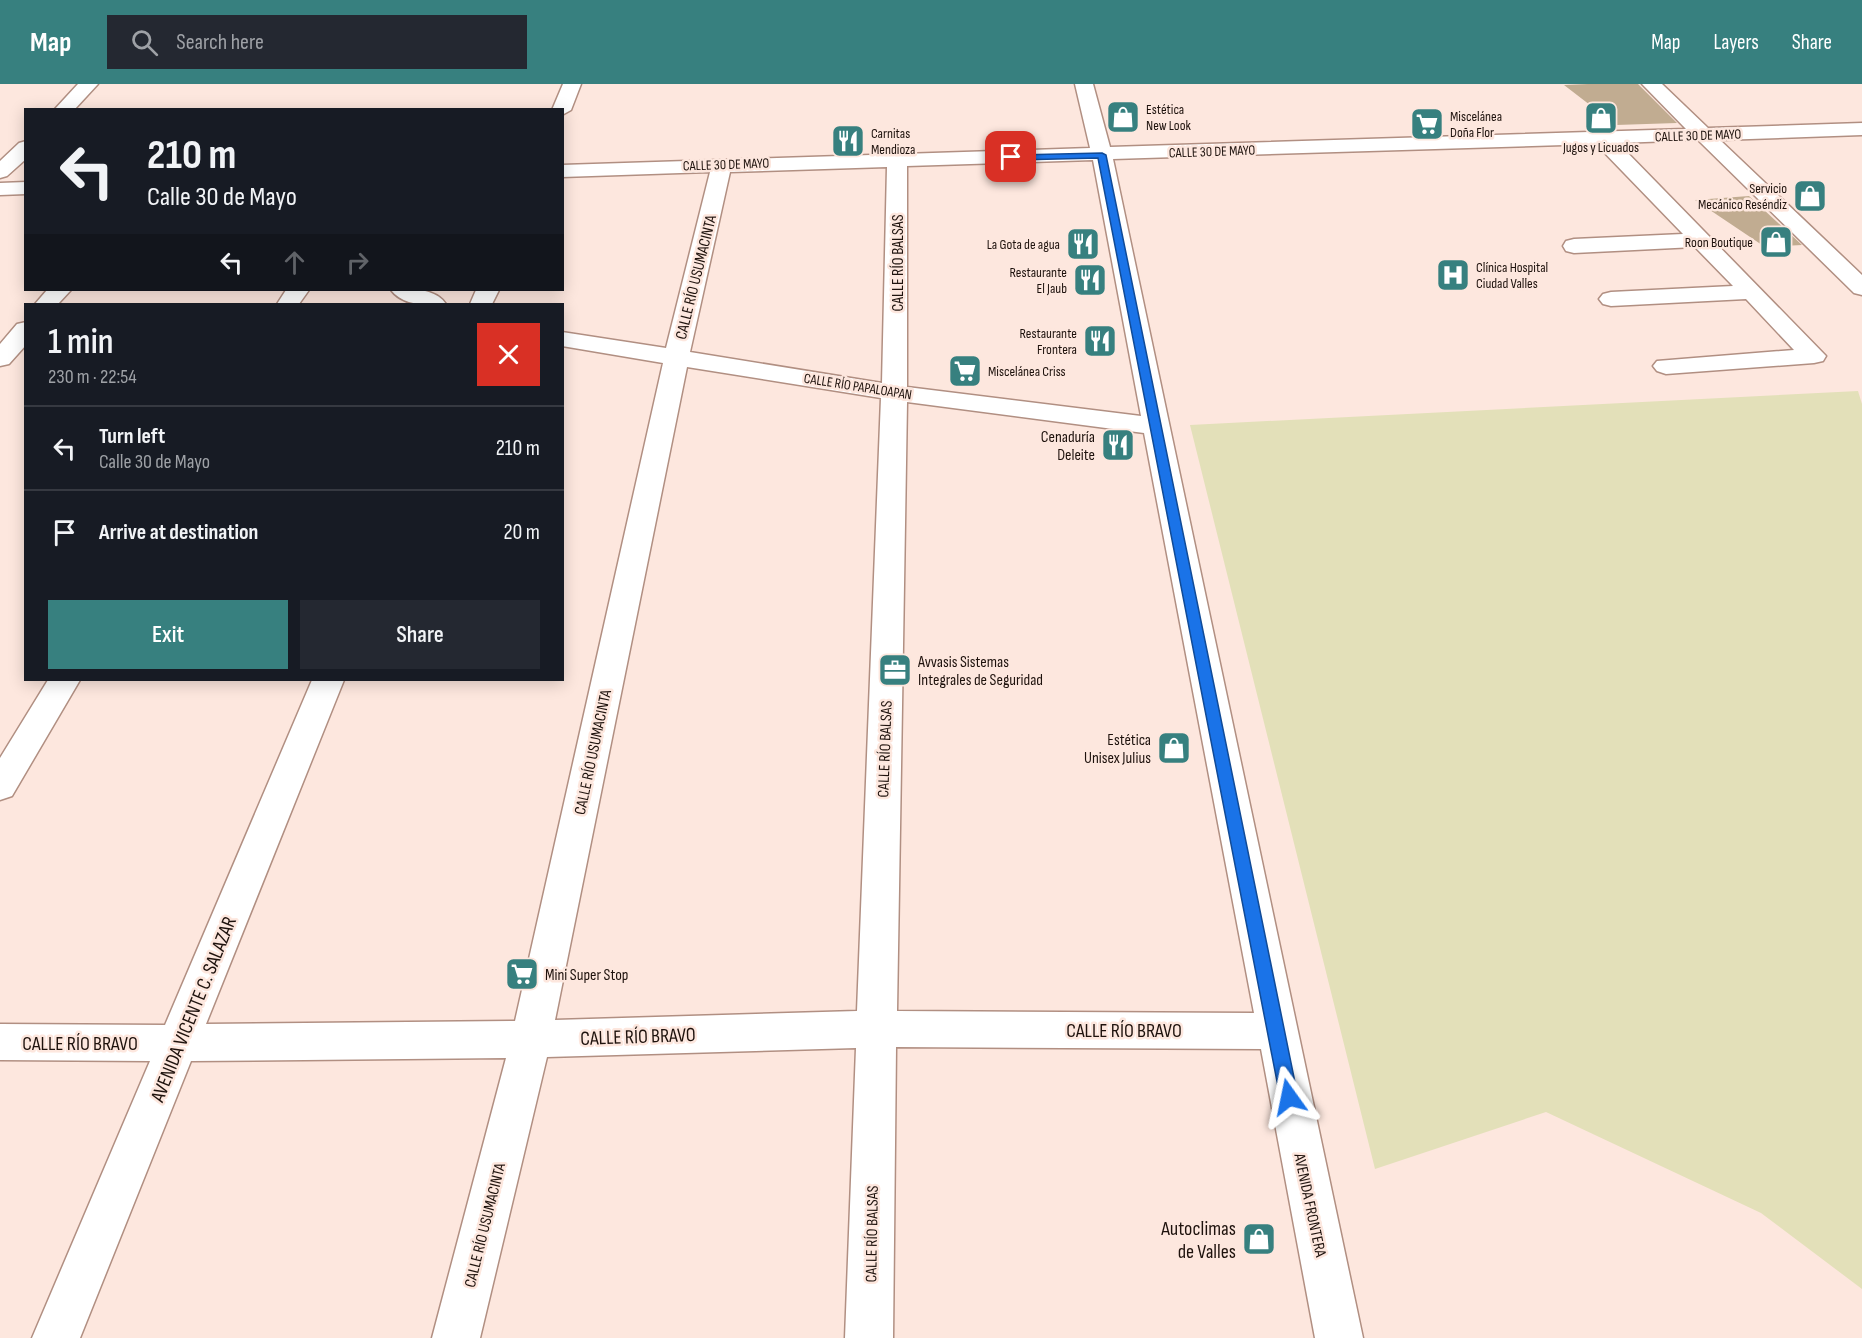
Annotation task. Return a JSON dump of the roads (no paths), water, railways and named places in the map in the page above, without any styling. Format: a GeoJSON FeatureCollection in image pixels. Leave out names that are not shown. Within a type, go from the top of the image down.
{"type":"FeatureCollection","features":[{"type":"Feature","properties":{"kind":"street"},"geometry":{"type":"LineString","coordinates":[[65,108],[89,84]]}},
{"type":"Feature","properties":{"kind":"street"},"geometry":{"type":"LineString","coordinates":[[562,108],[572,84]]}},
{"type":"Feature","properties":{"kind":"street","name":"AVENIDA FRONTERA"},"geometry":{"type":"LineString","coordinates":[[1084,84],[1102,155],[1275,1031],[1339,1338]]}},
{"type":"Feature","properties":{"kind":"street"},"geometry":{"type":"LineString","coordinates":[[1651,84],[1862,288]]}},
{"type":"Feature","properties":{"kind":"street","name":"CALLE 30 DE MAYO"},"geometry":{"type":"LineString","coordinates":[[564,171],[1862,129]]}},
{"type":"Feature","properties":{"kind":"street"},"geometry":{"type":"LineString","coordinates":[[1602,138],[1814,356],[1666,366]]}},
{"type":"Feature","properties":{"kind":"street"},"geometry":{"type":"LineString","coordinates":[[0,172],[24,149]]}},
{"type":"Feature","properties":{"kind":"street","name":"CALLE RÍO BALSAS"},"geometry":{"type":"LineString","coordinates":[[869,1338],[875,1029],[896,393],[897,159]]}},
{"type":"Feature","properties":{"kind":"street","name":"CALLE RÍO USUMACINTA"},"geometry":{"type":"LineString","coordinates":[[456,1338],[531,1039],[676,358],[723,164]]}},
{"type":"Feature","properties":{"kind":"street"},"geometry":{"type":"LineString","coordinates":[[0,189],[24,188]]}},
{"type":"Feature","properties":{"kind":"street"},"geometry":{"type":"LineString","coordinates":[[1574,246],[1701,240]]}},
{"type":"Feature","properties":{"kind":"street"},"geometry":{"type":"LineString","coordinates":[[47,303],[58,291]]}},
{"type":"Feature","properties":{"kind":"street"},"geometry":{"type":"LineString","coordinates":[[405,291],[432,303]]}},
{"type":"Feature","properties":{"kind":"street"},"geometry":{"type":"LineString","coordinates":[[1611,299],[1751,292]]}},
{"type":"Feature","properties":{"kind":"street"},"geometry":{"type":"LineString","coordinates":[[0,359],[24,331]]}},
{"type":"Feature","properties":{"kind":"street","name":"CALLE RÍO PAPALOAPAN"},"geometry":{"type":"LineString","coordinates":[[564,339],[896,393],[1155,426]]}},
{"type":"Feature","properties":{"kind":"street"},"geometry":{"type":"LineString","coordinates":[[0,787],[63,681]]}},
{"type":"Feature","properties":{"kind":"street","name":"AVENIDA VICENTE C. SALAZAR"},"geometry":{"type":"LineString","coordinates":[[56,1338],[180,1044],[328,681]]}},
{"type":"Feature","properties":{"kind":"street","name":"CALLE RÍO BRAVO"},"geometry":{"type":"LineString","coordinates":[[0,1042],[180,1044],[531,1039],[875,1029],[1275,1031]]}},
{"type":"Feature","properties":{"kind":"place","name":"Estética New Look"},"geometry":{"type":"Point","coordinates":[1123,117]}},
{"type":"Feature","properties":{"kind":"place","name":"Jugos y Licuados"},"geometry":{"type":"Point","coordinates":[1601,118]}},
{"type":"Feature","properties":{"kind":"place","name":"Miscelánea Doña Flor"},"geometry":{"type":"Point","coordinates":[1427,124]}},
{"type":"Feature","properties":{"kind":"place","name":"Carnitas Mendioza"},"geometry":{"type":"Point","coordinates":[848,141]}},
{"type":"Feature","properties":{"kind":"place","name":"Servicio Mecánico Reséndiz"},"geometry":{"type":"Point","coordinates":[1810,196]}},
{"type":"Feature","properties":{"kind":"place","name":"Roon Boutique"},"geometry":{"type":"Point","coordinates":[1776,242]}},
{"type":"Feature","properties":{"kind":"place","name":"La Gota de agua"},"geometry":{"type":"Point","coordinates":[1083,244]}},
{"type":"Feature","properties":{"kind":"place","name":"Clínica Hospital Ciudad Valles"},"geometry":{"type":"Point","coordinates":[1453,275]}},
{"type":"Feature","properties":{"kind":"place","name":"Restaurante El Jaub"},"geometry":{"type":"Point","coordinates":[1090,280]}},
{"type":"Feature","properties":{"kind":"place","name":"Restaurante Frontera"},"geometry":{"type":"Point","coordinates":[1100,341]}},
{"type":"Feature","properties":{"kind":"place","name":"Miscelánea Criss"},"geometry":{"type":"Point","coordinates":[965,371]}},
{"type":"Feature","properties":{"kind":"place","name":"Cenaduría Deleite"},"geometry":{"type":"Point","coordinates":[1118,445]}},
{"type":"Feature","properties":{"kind":"place","name":"Avvasis Sistemas Integrales de Seguridad"},"geometry":{"type":"Point","coordinates":[895,670]}},
{"type":"Feature","properties":{"kind":"place","name":"Estética Unisex Julius"},"geometry":{"type":"Point","coordinates":[1174,748]}},
{"type":"Feature","properties":{"kind":"place","name":"Mini Super Stop"},"geometry":{"type":"Point","coordinates":[522,974]}},
{"type":"Feature","properties":{"kind":"place","name":"Autoclimas de Valles"},"geometry":{"type":"Point","coordinates":[1259,1239]}}]}
